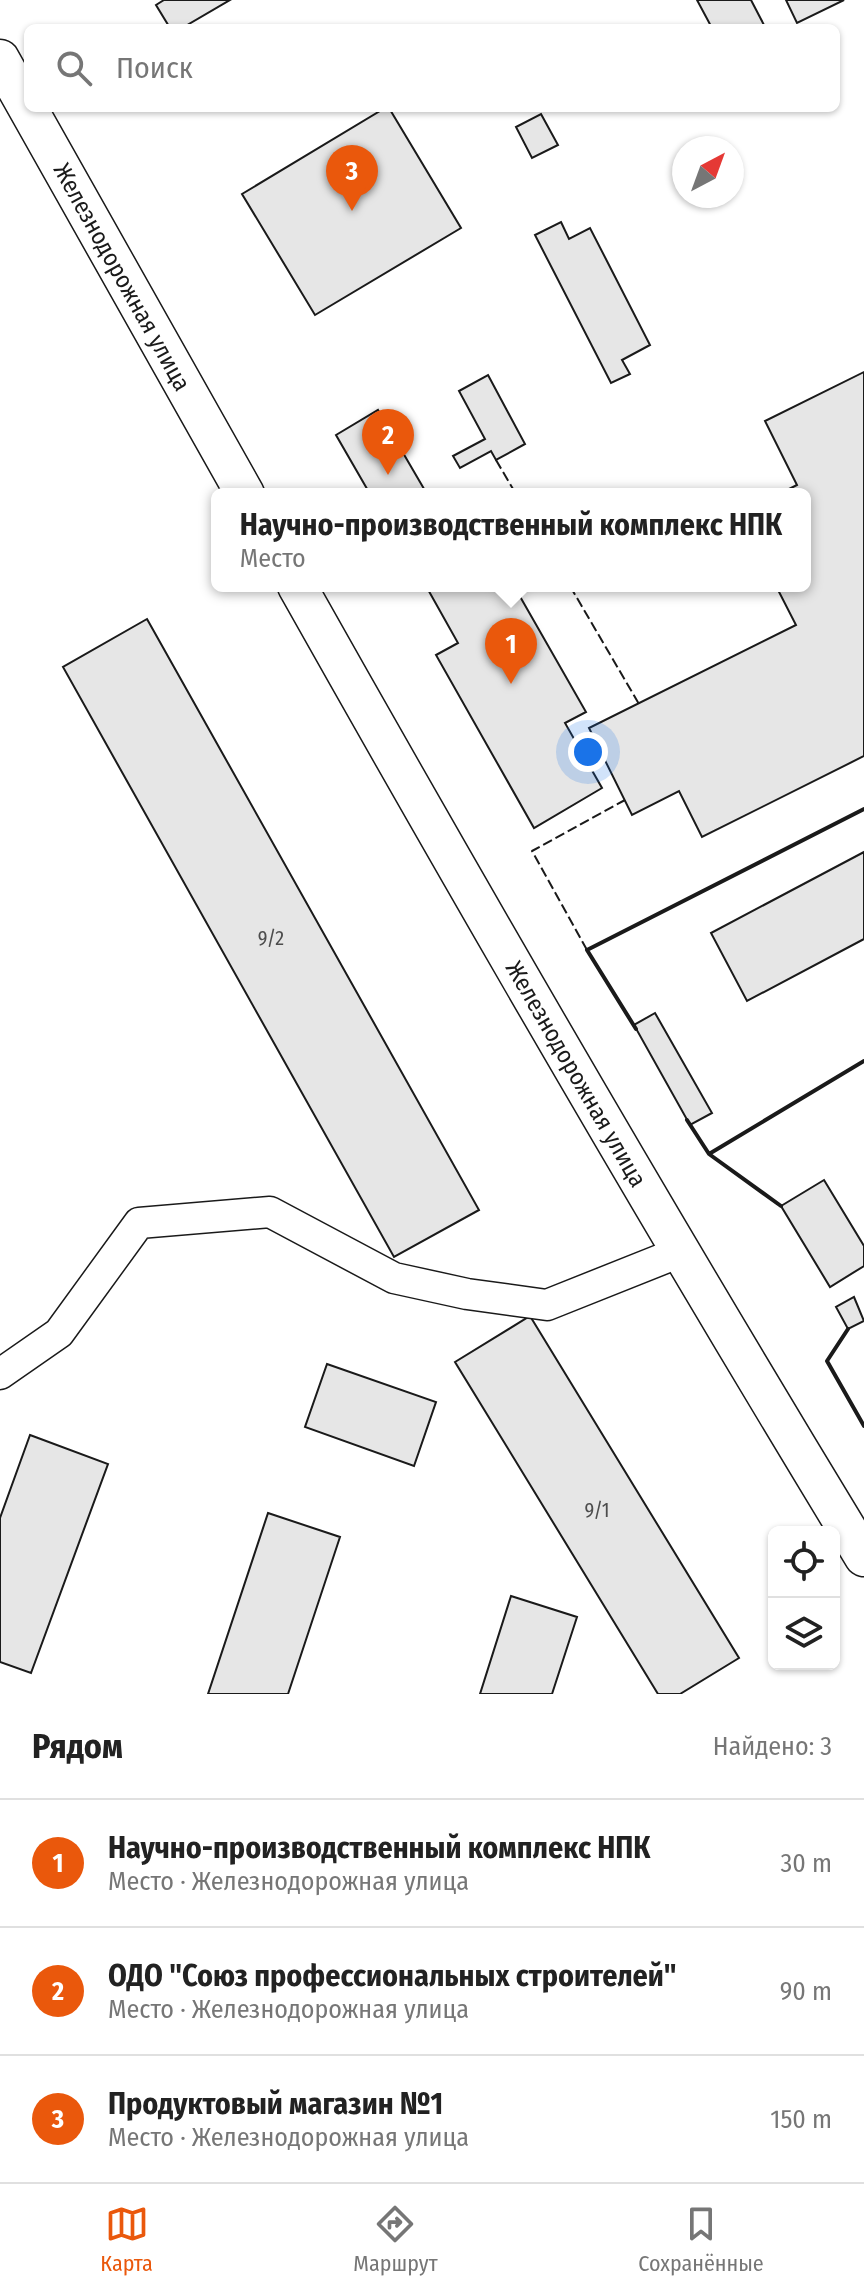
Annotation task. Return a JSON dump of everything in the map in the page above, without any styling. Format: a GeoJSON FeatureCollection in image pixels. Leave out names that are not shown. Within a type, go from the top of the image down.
{"type":"FeatureCollection","features":[{"type":"Feature","properties":{"kind":"main road","name":"Железнодорожная улица"},"geometry":{"type":"LineString","coordinates":[[0,59],[24,102]]}},
{"type":"Feature","properties":{"kind":"main road","name":"Железнодорожная улица"},"geometry":{"type":"LineString","coordinates":[[30,112],[242,488]]}},
{"type":"Feature","properties":{"kind":"main road","name":"Железнодорожная улица"},"geometry":{"type":"LineString","coordinates":[[300,592],[473,899],[864,1557]]}},
{"type":"Feature","properties":{"kind":"lane"},"geometry":{"type":"LineString","coordinates":[[0,1374],[59,1333],[139,1223],[270,1212],[394,1278],[467,1294],[547,1305],[680,1252]]}},
{"type":"Feature","properties":{"kind":"building"},"geometry":{"type":"Polygon","coordinates":[[[164,0],[230,0],[189,24],[168,24],[156,5],[164,0]]]}},
{"type":"Feature","properties":{"kind":"building"},"geometry":{"type":"Polygon","coordinates":[[[697,0],[751,0],[763,24],[710,24],[697,0]]]}},
{"type":"Feature","properties":{"kind":"building"},"geometry":{"type":"Polygon","coordinates":[[[786,0],[844,0],[797,23],[786,0]]]}},
{"type":"Feature","properties":{"kind":"building"},"geometry":{"type":"Polygon","coordinates":[[[378,112],[391,112],[461,228],[315,315],[242,194],[378,112]]]}},
{"type":"Feature","properties":{"kind":"building"},"geometry":{"type":"Polygon","coordinates":[[[541,114],[558,145],[532,158],[516,127],[541,114]]]}},
{"type":"Feature","properties":{"kind":"building"},"geometry":{"type":"Polygon","coordinates":[[[561,222],[569,239],[590,228],[650,345],[622,360],[630,374],[611,383],[535,235],[561,222]]]}},
{"type":"Feature","properties":{"kind":"building"},"geometry":{"type":"Polygon","coordinates":[[[864,372],[864,756],[702,837],[679,791],[632,815],[589,728],[796,625],[779,592],[811,592],[811,488],[791,488],[797,485],[765,421],[864,372]]]}},
{"type":"Feature","properties":{"kind":"building"},"geometry":{"type":"Polygon","coordinates":[[[488,375],[525,444],[496,460],[491,451],[460,468],[453,456],[485,439],[459,391],[488,375]]]}},
{"type":"Feature","properties":{"kind":"building"},"geometry":{"type":"Polygon","coordinates":[[[378,410],[424,488],[367,488],[336,435],[378,410]]]}},
{"type":"Feature","properties":{"kind":"building"},"geometry":{"type":"Polygon","coordinates":[[[429,592],[517,592],[586,712],[565,723],[602,788],[534,828],[436,655],[458,643],[429,592]]]}},
{"type":"Feature","properties":{"kind":"building"},"geometry":{"type":"Polygon","coordinates":[[[147,619],[479,1210],[394,1257],[63,667],[147,619]]]}},
{"type":"Feature","properties":{"kind":"building"},"geometry":{"type":"Polygon","coordinates":[[[864,852],[864,939],[747,1001],[711,933],[864,852]]]}},
{"type":"Feature","properties":{"kind":"building"},"geometry":{"type":"Polygon","coordinates":[[[655,1013],[712,1113],[690,1125],[634,1025],[655,1013]]]}},
{"type":"Feature","properties":{"kind":"building"},"geometry":{"type":"Polygon","coordinates":[[[824,1180],[864,1246],[864,1266],[830,1287],[781,1206],[824,1180]]]}},
{"type":"Feature","properties":{"kind":"building"},"geometry":{"type":"Polygon","coordinates":[[[854,1297],[864,1321],[848,1329],[836,1307],[854,1297]]]}},
{"type":"Feature","properties":{"kind":"building"},"geometry":{"type":"Polygon","coordinates":[[[530,1316],[739,1658],[680,1694],[658,1694],[455,1362],[530,1316]]]}},
{"type":"Feature","properties":{"kind":"building"},"geometry":{"type":"Polygon","coordinates":[[[327,1364],[436,1402],[414,1466],[305,1427],[327,1364]]]}},
{"type":"Feature","properties":{"kind":"building"},"geometry":{"type":"Polygon","coordinates":[[[30,1435],[108,1464],[31,1673],[0,1662],[0,1518],[30,1435]]]}},
{"type":"Feature","properties":{"kind":"building"},"geometry":{"type":"Polygon","coordinates":[[[268,1513],[340,1537],[288,1694],[208,1694],[268,1513]]]}},
{"type":"Feature","properties":{"kind":"building"},"geometry":{"type":"Polygon","coordinates":[[[511,1596],[577,1617],[552,1694],[480,1694],[511,1596]]]}},
{"type":"Feature","properties":{"kind":"fence"},"geometry":{"type":"LineString","coordinates":[[496,460],[512,488]]}},
{"type":"Feature","properties":{"kind":"fence"},"geometry":{"type":"LineString","coordinates":[[574,592],[639,704]]}},
{"type":"Feature","properties":{"kind":"fence"},"geometry":{"type":"LineString","coordinates":[[587,950],[532,851],[625,800]]}},
{"type":"Feature","properties":{"kind":"wall"},"geometry":{"type":"LineString","coordinates":[[636,1029],[587,950],[864,809]]}},
{"type":"Feature","properties":{"kind":"wall"},"geometry":{"type":"LineString","coordinates":[[781,1206],[709,1154],[864,1061]]}},
{"type":"Feature","properties":{"kind":"wall"},"geometry":{"type":"LineString","coordinates":[[687,1120],[709,1154]]}},
{"type":"Feature","properties":{"kind":"wall"},"geometry":{"type":"LineString","coordinates":[[848,1329],[827,1361],[864,1426]]}},
{"type":"Feature","properties":{"kind":"place","name":"Продуктовый магазин №1"},"geometry":{"type":"Point","coordinates":[352,211]}},
{"type":"Feature","properties":{"kind":"place","name":"ОДО \"Союз профессиональных строителей\""},"geometry":{"type":"Point","coordinates":[388,475]}},
{"type":"Feature","properties":{"kind":"place","name":"Научно-производственный комплекс НПК"},"geometry":{"type":"Point","coordinates":[511,684]}}]}
